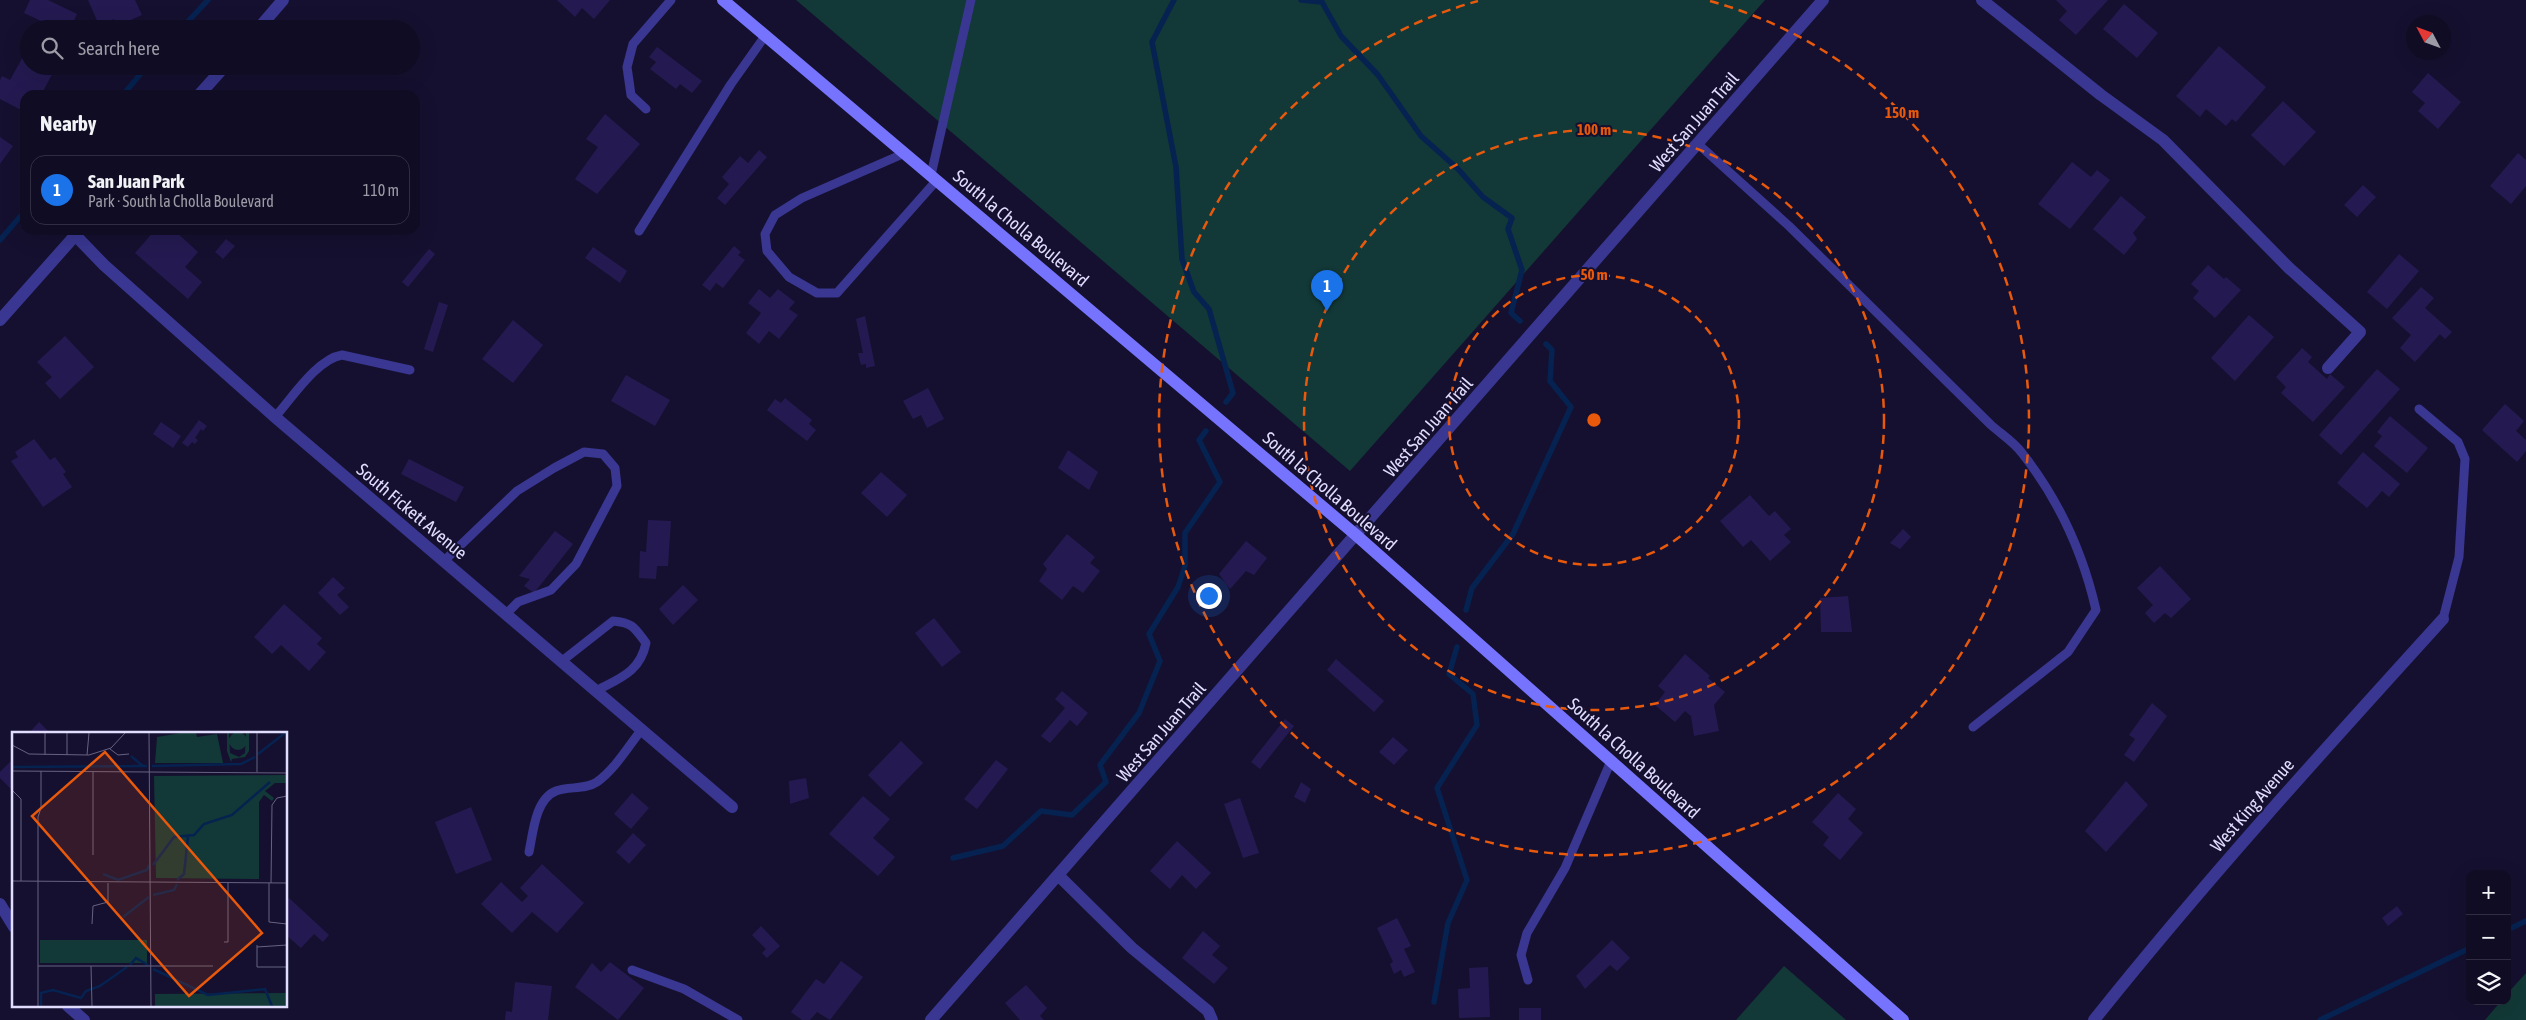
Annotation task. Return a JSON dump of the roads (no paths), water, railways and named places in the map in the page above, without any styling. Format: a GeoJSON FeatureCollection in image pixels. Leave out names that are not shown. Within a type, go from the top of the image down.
{"type":"FeatureCollection","features":[{"type":"Feature","properties":{"kind":"main road","name":"South la Cholla Boulevard"},"geometry":{"type":"LineString","coordinates":[[723,0],[1356,535],[1903,1020]]}},
{"type":"Feature","properties":{"kind":"street"},"geometry":{"type":"LineString","coordinates":[[266,20],[283,0]]}},
{"type":"Feature","properties":{"kind":"street","name":"West San Juan Trail"},"geometry":{"type":"LineString","coordinates":[[931,1020],[1059,876],[1823,0]]}},
{"type":"Feature","properties":{"kind":"street"},"geometry":{"type":"LineString","coordinates":[[1982,0],[2101,95],[2163,140],[2289,268],[2360,332],[2328,368]]}},
{"type":"Feature","properties":{"kind":"street"},"geometry":{"type":"LineString","coordinates":[[203,90],[217,75]]}},
{"type":"Feature","properties":{"kind":"street"},"geometry":{"type":"LineString","coordinates":[[0,320],[75,235]]}},
{"type":"Feature","properties":{"kind":"street","name":"South Fickett Avenue"},"geometry":{"type":"LineString","coordinates":[[79,235],[104,265],[275,417],[732,807]]}},
{"type":"Feature","properties":{"kind":"street","name":"West King Avenue"},"geometry":{"type":"LineString","coordinates":[[2094,1020],[2145,956],[2292,786],[2443,620]]}},
{"type":"Feature","properties":{"kind":"street"},"geometry":{"type":"LineString","coordinates":[[1059,876],[1132,948],[1208,1011],[1212,1020]]}},
{"type":"Feature","properties":{"kind":"street"},"geometry":{"type":"LineString","coordinates":[[0,904],[12,924]]}},
{"type":"Feature","properties":{"kind":"street"},"geometry":{"type":"LineString","coordinates":[[70,1008],[84,1020]]}},
{"type":"Feature","properties":{"kind":"lane"},"geometry":{"type":"LineString","coordinates":[[646,109],[631,95],[627,67],[633,44],[671,0]]}},
{"type":"Feature","properties":{"kind":"lane"},"geometry":{"type":"LineString","coordinates":[[905,154],[802,198],[775,215],[765,234],[767,251],[789,277],[817,293],[837,292],[934,177],[970,0]]}},
{"type":"Feature","properties":{"kind":"lane"},"geometry":{"type":"LineString","coordinates":[[639,231],[731,84],[764,36]]}},
{"type":"Feature","properties":{"kind":"lane"},"geometry":{"type":"LineString","coordinates":[[1698,144],[1789,226],[1991,425],[2022,452],[2063,513],[2088,572],[2096,610],[2068,652],[1973,727]]}},
{"type":"Feature","properties":{"kind":"lane"},"geometry":{"type":"LineString","coordinates":[[275,417],[319,366],[333,357],[342,355],[410,370]]}},
{"type":"Feature","properties":{"kind":"lane"},"geometry":{"type":"LineString","coordinates":[[2419,409],[2458,442],[2465,459],[2459,557],[2443,620]]}},
{"type":"Feature","properties":{"kind":"lane"},"geometry":{"type":"LineString","coordinates":[[444,560],[517,491],[584,452],[603,454],[615,468],[617,486],[576,564],[551,590],[518,602],[506,614]]}},
{"type":"Feature","properties":{"kind":"lane"},"geometry":{"type":"LineString","coordinates":[[562,661],[613,621],[628,623],[634,627],[646,643],[643,658],[627,674],[596,690]]}},
{"type":"Feature","properties":{"kind":"lane"},"geometry":{"type":"LineString","coordinates":[[529,852],[540,806],[555,791],[574,789],[596,783],[613,767],[642,729]]}},
{"type":"Feature","properties":{"kind":"lane"},"geometry":{"type":"LineString","coordinates":[[1528,980],[1521,955],[1527,933],[1565,868],[1611,761]]}},
{"type":"Feature","properties":{"kind":"lane"},"geometry":{"type":"LineString","coordinates":[[632,970],[684,989],[738,1020]]}},
{"type":"Feature","properties":{"kind":"waterway"},"geometry":{"type":"LineString","coordinates":[[189,20],[208,0]]}},
{"type":"Feature","properties":{"kind":"waterway"},"geometry":{"type":"LineString","coordinates":[[1174,0],[1152,42],[1176,167],[1182,259],[1194,292],[1209,309],[1233,393],[1226,402]]}},
{"type":"Feature","properties":{"kind":"waterway"},"geometry":{"type":"LineString","coordinates":[[1301,0],[1322,2],[1341,36],[1378,75],[1421,136],[1458,169],[1483,197],[1512,218],[1508,229],[1522,270],[1511,313],[1520,321]]}},
{"type":"Feature","properties":{"kind":"waterway"},"geometry":{"type":"LineString","coordinates":[[127,90],[140,75]]}},
{"type":"Feature","properties":{"kind":"waterway"},"geometry":{"type":"LineString","coordinates":[[0,240],[20,217]]}},
{"type":"Feature","properties":{"kind":"waterway"},"geometry":{"type":"LineString","coordinates":[[1466,610],[1472,588],[1513,534],[1571,407],[1550,381],[1552,350],[1546,344]]}},
{"type":"Feature","properties":{"kind":"waterway"},"geometry":{"type":"LineString","coordinates":[[953,858],[1003,846],[1041,811],[1072,815],[1106,782],[1100,765],[1139,713],[1160,661],[1149,634],[1178,587],[1185,566],[1185,533],[1220,482],[1199,440],[1206,431]]}},
{"type":"Feature","properties":{"kind":"waterway"},"geometry":{"type":"LineString","coordinates":[[1434,1002],[1448,923],[1467,880],[1437,788],[1477,725],[1473,694],[1449,674],[1457,647]]}},
{"type":"Feature","properties":{"kind":"waterway"},"geometry":{"type":"LineString","coordinates":[[2511,928],[2526,921]]}},
{"type":"Feature","properties":{"kind":"waterway"},"geometry":{"type":"LineString","coordinates":[[2320,1020],[2466,950]]}},
{"type":"Feature","properties":{"kind":"place","name":"San Juan Park"},"geometry":{"type":"Point","coordinates":[1327,311]}}]}
